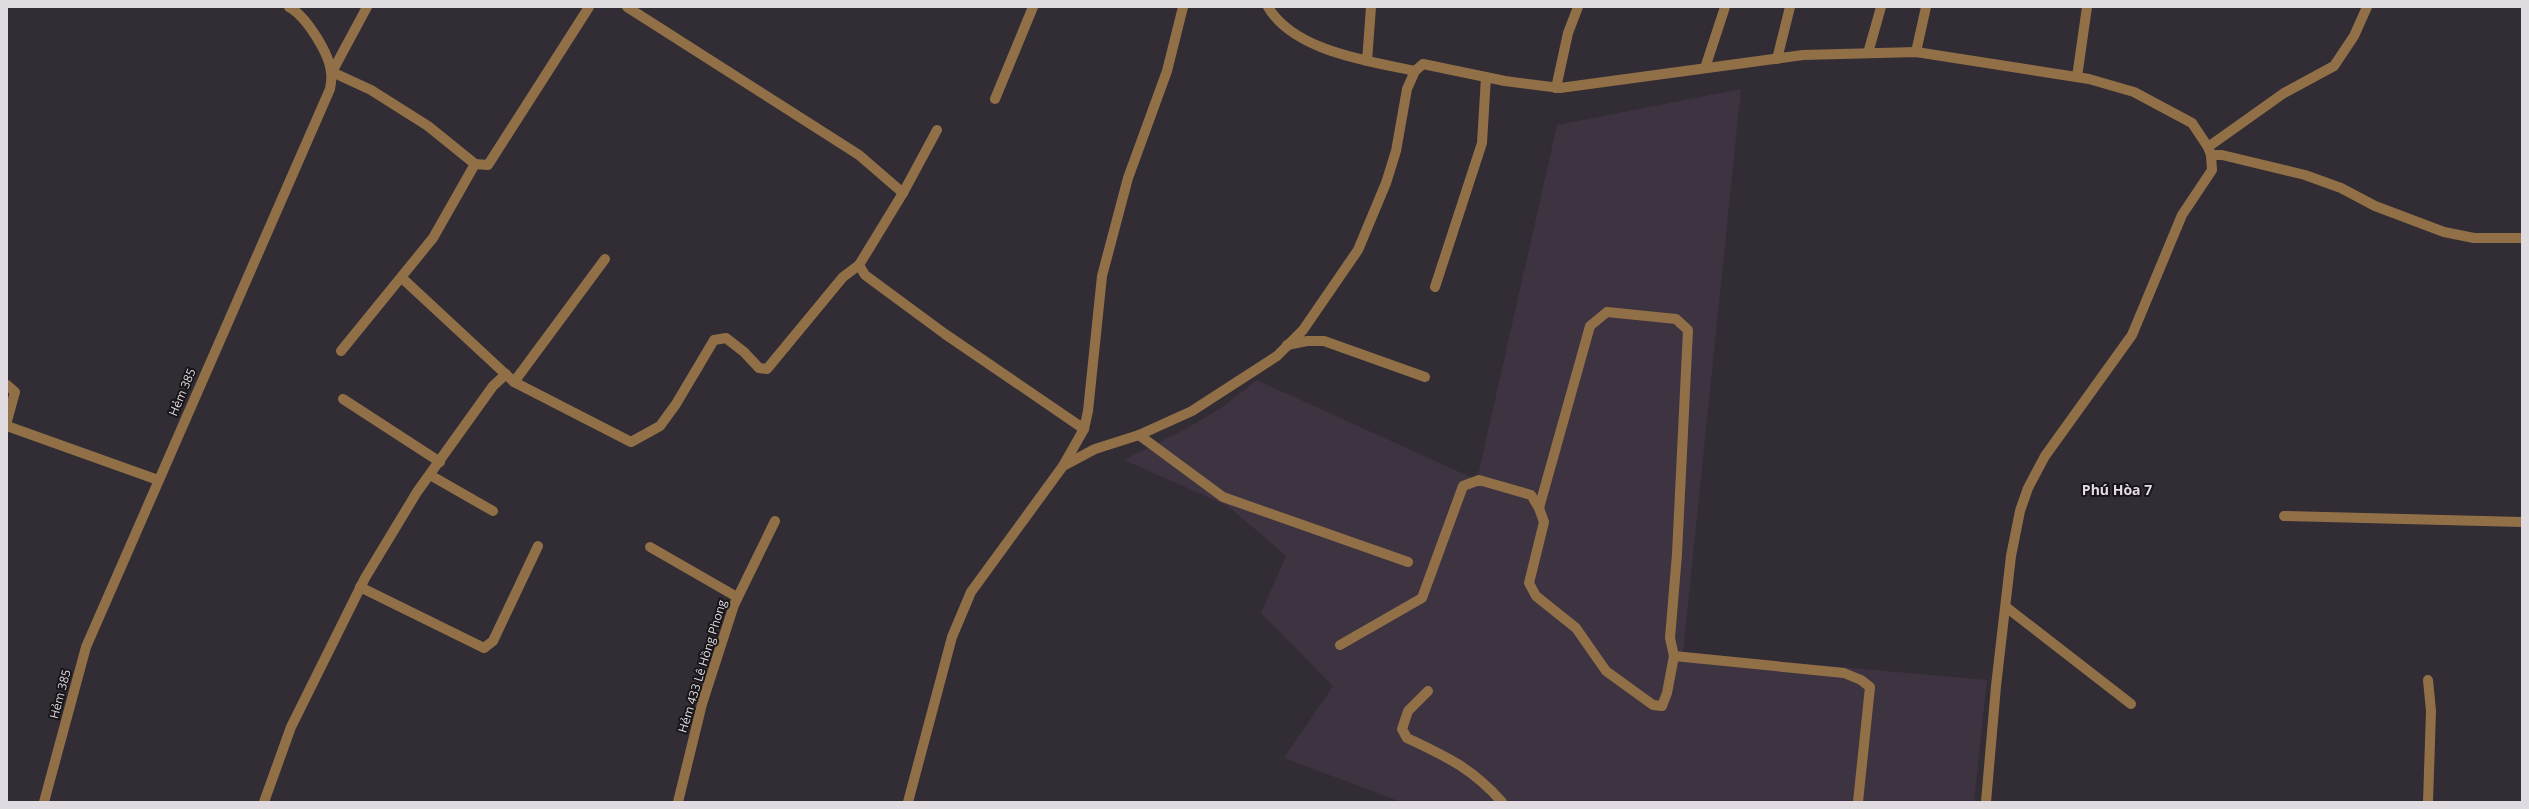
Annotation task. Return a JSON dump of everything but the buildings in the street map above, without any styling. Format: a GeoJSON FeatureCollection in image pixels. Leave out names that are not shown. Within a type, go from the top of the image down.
{"type":"FeatureCollection","features":[{"type":"Feature","properties":{"kind":"street"},"geometry":{"type":"LineString","coordinates":[[332,72],[367,7]]}},
{"type":"Feature","properties":{"kind":"street"},"geometry":{"type":"LineString","coordinates":[[291,8],[310,28],[320,44],[332,72],[371,90],[409,114],[475,164],[488,165],[589,7]]}},
{"type":"Feature","properties":{"kind":"street"},"geometry":{"type":"LineString","coordinates":[[627,7],[859,155],[903,193]]}},
{"type":"Feature","properties":{"kind":"street"},"geometry":{"type":"LineString","coordinates":[[994,99],[1033,7]]}},
{"type":"Feature","properties":{"kind":"street"},"geometry":{"type":"LineString","coordinates":[[908,802],[952,637],[971,592],[1063,466],[1084,429],[1088,411],[1102,276],[1128,178],[1167,71],[1184,7]]}},
{"type":"Feature","properties":{"kind":"street"},"geometry":{"type":"LineString","coordinates":[[1268,7],[1275,19],[1304,40],[1367,61],[1415,71]]}},
{"type":"Feature","properties":{"kind":"street"},"geometry":{"type":"LineString","coordinates":[[1367,61],[1371,7]]}},
{"type":"Feature","properties":{"kind":"street"},"geometry":{"type":"LineString","coordinates":[[1556,88],[1568,33],[1578,7]]}},
{"type":"Feature","properties":{"kind":"street"},"geometry":{"type":"LineString","coordinates":[[1705,68],[1725,7]]}},
{"type":"Feature","properties":{"kind":"street"},"geometry":{"type":"LineString","coordinates":[[1777,59],[1790,7]]}},
{"type":"Feature","properties":{"kind":"street"},"geometry":{"type":"LineString","coordinates":[[1868,53],[1881,7]]}},
{"type":"Feature","properties":{"kind":"street"},"geometry":{"type":"LineString","coordinates":[[1916,52],[1926,7]]}},
{"type":"Feature","properties":{"kind":"street"},"geometry":{"type":"LineString","coordinates":[[2077,77],[2087,7]]}},
{"type":"Feature","properties":{"kind":"street"},"geometry":{"type":"LineString","coordinates":[[2209,151],[2284,93],[2334,66],[2354,36],[2367,7]]}},
{"type":"Feature","properties":{"kind":"street"},"geometry":{"type":"LineString","coordinates":[[1063,466],[1095,449],[1139,435],[1192,411],[1277,356],[1303,330],[1358,250],[1386,183],[1396,151],[1407,89],[1415,71],[1423,64],[1486,77],[1556,88],[1587,86],[1803,55],[1916,52],[2077,77],[2134,92],[2192,123],[2209,151],[2212,170],[2182,215],[2132,335],[2045,456],[2028,488],[2015,533],[1996,686],[1986,802]]}},
{"type":"Feature","properties":{"kind":"street","name":"Hẻm 385"},"geometry":{"type":"LineString","coordinates":[[44,802],[86,647],[158,480],[323,109],[330,89],[332,72]]}},
{"type":"Feature","properties":{"kind":"street"},"geometry":{"type":"LineString","coordinates":[[1435,287],[1482,143],[1486,77]]}},
{"type":"Feature","properties":{"kind":"street"},"geometry":{"type":"LineString","coordinates":[[402,278],[514,382],[631,442],[660,426],[676,404],[714,340],[726,338],[744,352],[759,368],[767,369],[843,277],[859,265],[903,193],[936,130]]}},
{"type":"Feature","properties":{"kind":"street"},"geometry":{"type":"LineString","coordinates":[[2209,151],[2305,175],[2341,188],[2375,206],[2444,232],[2474,238],[2522,238]]}},
{"type":"Feature","properties":{"kind":"street"},"geometry":{"type":"LineString","coordinates":[[341,351],[402,278],[433,238],[475,164]]}},
{"type":"Feature","properties":{"kind":"street"},"geometry":{"type":"LineString","coordinates":[[514,382],[605,259]]}},
{"type":"Feature","properties":{"kind":"street"},"geometry":{"type":"LineString","coordinates":[[859,265],[865,276],[933,325],[1084,429]]}},
{"type":"Feature","properties":{"kind":"street"},"geometry":{"type":"LineString","coordinates":[[1340,645],[1422,598],[1463,486],[1480,480],[1531,495],[1539,508],[1544,522],[1529,583],[1536,596],[1576,628],[1606,671],[1653,705],[1662,706],[1667,693],[1674,656],[1670,638],[1677,554],[1688,330],[1676,319],[1607,312],[1590,326],[1539,508]]}},
{"type":"Feature","properties":{"kind":"street"},"geometry":{"type":"LineString","coordinates":[[1288,345],[1307,341],[1324,341],[1425,377]]}},
{"type":"Feature","properties":{"kind":"street"},"geometry":{"type":"LineString","coordinates":[[264,802],[291,727],[360,587],[390,534],[430,475],[493,386],[506,374]]}},
{"type":"Feature","properties":{"kind":"street"},"geometry":{"type":"LineString","coordinates":[[7,385],[15,392],[7,421]]}},
{"type":"Feature","properties":{"kind":"street"},"geometry":{"type":"LineString","coordinates":[[343,399],[440,462]]}},
{"type":"Feature","properties":{"kind":"street"},"geometry":{"type":"LineString","coordinates":[[7,426],[158,480]]}},
{"type":"Feature","properties":{"kind":"street"},"geometry":{"type":"LineString","coordinates":[[1139,435],[1223,497],[1408,562]]}},
{"type":"Feature","properties":{"kind":"street"},"geometry":{"type":"LineString","coordinates":[[430,475],[493,511]]}},
{"type":"Feature","properties":{"kind":"street"},"geometry":{"type":"LineString","coordinates":[[2284,516],[2522,522]]}},
{"type":"Feature","properties":{"kind":"street","name":"Hẻm 433 Lê Hồng Phong"},"geometry":{"type":"LineString","coordinates":[[678,802],[702,704],[737,597],[775,521]]}},
{"type":"Feature","properties":{"kind":"street"},"geometry":{"type":"LineString","coordinates":[[360,587],[484,648],[493,641],[538,546]]}},
{"type":"Feature","properties":{"kind":"street"},"geometry":{"type":"LineString","coordinates":[[650,547],[737,597]]}},
{"type":"Feature","properties":{"kind":"street"},"geometry":{"type":"LineString","coordinates":[[2006,607],[2131,704]]}},
{"type":"Feature","properties":{"kind":"street"},"geometry":{"type":"LineString","coordinates":[[1674,656],[1844,673],[1862,680],[1870,687],[1858,802]]}},
{"type":"Feature","properties":{"kind":"street"},"geometry":{"type":"LineString","coordinates":[[2428,680],[2431,710],[2428,802]]}},
{"type":"Feature","properties":{"kind":"street"},"geometry":{"type":"LineString","coordinates":[[1428,691],[1408,710],[1402,729],[1407,738],[1463,765],[1488,786],[1502,802]]}},
{"type":"Feature","properties":{"kind":"shaded area"},"geometry":{"type":"Polygon","coordinates":[[[1741,89],[1683,653],[1987,680],[1974,802],[1401,802],[1284,758],[1333,686],[1261,613],[1286,556],[1228,506],[1124,460],[1182,431],[1221,408],[1257,380],[1477,480],[1557,125],[1741,89]]]}},
{"type":"Feature","properties":{"kind":"district","name":"Phú Hòa 7"},"geometry":{"type":"Point","coordinates":[2117,489]}}]}
